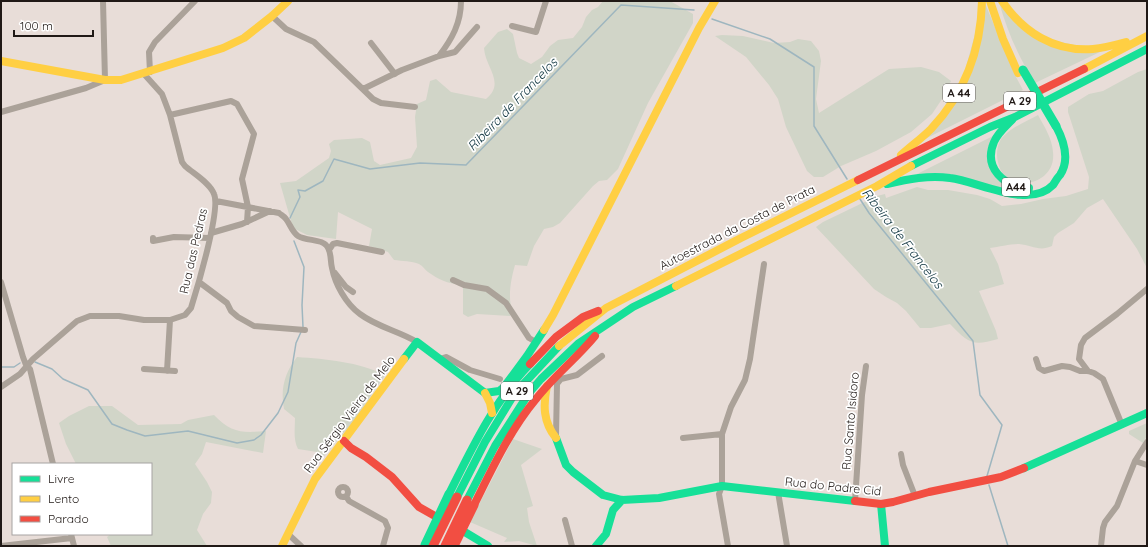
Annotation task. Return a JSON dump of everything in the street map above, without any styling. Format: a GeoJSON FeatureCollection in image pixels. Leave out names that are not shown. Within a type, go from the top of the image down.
{"type":"FeatureCollection","features":[{"type":"Feature","properties":{"kind":"main road"},"geometry":{"type":"LineString","coordinates":[[1,61],[105,80],[121,80],[223,48],[244,38],[288,1]]}},
{"type":"Feature","properties":{"kind":"main road"},"geometry":{"type":"LineString","coordinates":[[704,18],[710,1]]}},
{"type":"Feature","properties":{"kind":"main road"},"geometry":{"type":"LineString","coordinates":[[476,386],[491,388],[504,380],[527,356],[553,315],[704,18],[715,1]]}},
{"type":"Feature","properties":{"kind":"main road","name":"A 44"},"geometry":{"type":"LineString","coordinates":[[893,162],[931,129],[951,106],[960,92],[978,47],[982,20],[982,1]]}},
{"type":"Feature","properties":{"kind":"main road"},"geometry":{"type":"LineString","coordinates":[[877,186],[918,178],[944,178],[965,181],[1011,194],[1026,195],[1046,190],[1055,182],[1062,171],[1065,152],[1061,137],[1053,128],[1006,48],[990,1]]}},
{"type":"Feature","properties":{"kind":"main road"},"geometry":{"type":"LineString","coordinates":[[996,1],[1020,71]]}},
{"type":"Feature","properties":{"kind":"main road"},"geometry":{"type":"LineString","coordinates":[[1002,1],[1012,16],[1026,29],[1041,39],[1058,46],[1075,49],[1091,49],[1146,36]]}},
{"type":"Feature","properties":{"kind":"main road","name":"Autoestrada da Costa de Prata"},"geometry":{"type":"LineString","coordinates":[[453,495],[520,387],[558,347],[606,308],[870,173],[918,151],[1146,36]]}},
{"type":"Feature","properties":{"kind":"main road","name":"Autoestrada da Costa de Prata"},"geometry":{"type":"LineString","coordinates":[[445,546],[471,502],[495,446],[529,394],[541,379],[579,343],[640,304],[877,186],[911,166],[990,127],[1015,117],[1147,49]]}},
{"type":"Feature","properties":{"kind":"main road","name":"A44"},"geometry":{"type":"LineString","coordinates":[[1015,117],[996,139],[991,152],[992,164],[998,175],[1007,184],[1014,187],[1021,189],[1036,187],[1049,179],[1054,172],[1059,153],[1053,128]]}},
{"type":"Feature","properties":{"kind":"main road","name":"A 29"},"geometry":{"type":"LineString","coordinates":[[427,546],[453,495],[478,437],[492,412],[504,395],[528,366],[556,337],[583,316],[606,308]]}},
{"type":"Feature","properties":{"kind":"main road","name":"A 29"},"geometry":{"type":"LineString","coordinates":[[454,546],[471,502],[527,410],[547,385],[586,347],[602,327]]}},
{"type":"Feature","properties":{"kind":"main road"},"geometry":{"type":"LineString","coordinates":[[418,342],[485,394],[490,403],[492,412]]}},
{"type":"Feature","properties":{"kind":"main road","name":"Rua Sérgio Vieira de Melo"},"geometry":{"type":"LineString","coordinates":[[282,546],[315,479],[418,342]]}},
{"type":"Feature","properties":{"kind":"main road"},"geometry":{"type":"LineString","coordinates":[[485,394],[502,389],[504,380]]}},
{"type":"Feature","properties":{"kind":"main road","name":"Rua do Padre Cid"},"geometry":{"type":"LineString","coordinates":[[547,385],[544,400],[545,416],[548,428],[556,438],[566,465],[586,482],[609,497],[622,500],[671,497],[722,486],[889,504],[915,496],[996,479],[1011,474],[1147,413]]}},
{"type":"Feature","properties":{"kind":"main road"},"geometry":{"type":"LineString","coordinates":[[350,432],[353,448]]}},
{"type":"Feature","properties":{"kind":"main road"},"geometry":{"type":"LineString","coordinates":[[344,441],[346,445],[362,454],[400,484],[417,505],[429,514],[476,538],[488,546]]}},
{"type":"Feature","properties":{"kind":"main road"},"geometry":{"type":"LineString","coordinates":[[337,450],[343,448],[353,448]]}},
{"type":"Feature","properties":{"kind":"main road"},"geometry":{"type":"LineString","coordinates":[[609,497],[613,510]]}},
{"type":"Feature","properties":{"kind":"main road"},"geometry":{"type":"LineString","coordinates":[[596,546],[606,534],[613,510],[622,500]]}},
{"type":"Feature","properties":{"kind":"main road"},"geometry":{"type":"LineString","coordinates":[[881,504],[885,546]]}},
{"type":"Feature","properties":{"kind":"street"},"geometry":{"type":"LineString","coordinates":[[1,112],[86,88],[105,80],[103,1]]}},
{"type":"Feature","properties":{"kind":"street"},"geometry":{"type":"LineString","coordinates":[[147,73],[150,52],[154,42],[195,1]]}},
{"type":"Feature","properties":{"kind":"street"},"geometry":{"type":"LineString","coordinates":[[439,56],[458,25],[461,13],[461,1]]}},
{"type":"Feature","properties":{"kind":"street"},"geometry":{"type":"LineString","coordinates":[[512,26],[536,32],[546,1]]}},
{"type":"Feature","properties":{"kind":"street"},"geometry":{"type":"LineString","coordinates":[[272,16],[286,29],[314,42],[373,99],[381,103],[415,107]]}},
{"type":"Feature","properties":{"kind":"street"},"geometry":{"type":"LineString","coordinates":[[362,90],[402,70],[439,56],[455,52],[477,27]]}},
{"type":"Feature","properties":{"kind":"street"},"geometry":{"type":"LineString","coordinates":[[371,43],[395,74]]}},
{"type":"Feature","properties":{"kind":"street","name":"Rua das Pedras"},"geometry":{"type":"LineString","coordinates":[[1,387],[20,374],[26,365],[77,322],[90,316],[119,316],[144,320],[170,320],[185,314],[191,308],[210,235],[216,201],[212,189],[182,162],[170,115],[162,94],[147,73]]}},
{"type":"Feature","properties":{"kind":"street"},"geometry":{"type":"LineString","coordinates":[[170,115],[231,101],[237,104],[254,134],[242,179],[248,207],[247,222]]}},
{"type":"Feature","properties":{"kind":"street"},"geometry":{"type":"LineString","coordinates":[[216,201],[270,210],[279,213],[285,218],[296,235],[303,239],[326,244],[329,250],[332,269],[338,285],[347,301],[359,314],[381,326],[408,336],[418,342]]}},
{"type":"Feature","properties":{"kind":"street"},"geometry":{"type":"LineString","coordinates":[[153,238],[153,241],[174,237],[210,235],[247,222],[270,210]]}},
{"type":"Feature","properties":{"kind":"street"},"geometry":{"type":"LineString","coordinates":[[329,250],[333,244],[337,243],[382,252]]}},
{"type":"Feature","properties":{"kind":"street"},"geometry":{"type":"LineString","coordinates":[[728,546],[719,494],[722,486],[722,434],[731,407],[745,380],[750,359],[764,264]]}},
{"type":"Feature","properties":{"kind":"street"},"geometry":{"type":"LineString","coordinates":[[332,269],[346,287],[353,292]]}},
{"type":"Feature","properties":{"kind":"street"},"geometry":{"type":"LineString","coordinates":[[453,280],[464,285],[487,289],[506,303],[529,338],[536,342]]}},
{"type":"Feature","properties":{"kind":"street"},"geometry":{"type":"LineString","coordinates":[[1,282],[26,365],[30,369],[53,463]]}},
{"type":"Feature","properties":{"kind":"street"},"geometry":{"type":"LineString","coordinates":[[199,282],[226,303],[231,311],[238,317],[254,326],[303,330]]}},
{"type":"Feature","properties":{"kind":"street"},"geometry":{"type":"LineString","coordinates":[[1070,367],[1079,359],[1081,345],[1085,338],[1147,289]]}},
{"type":"Feature","properties":{"kind":"street"},"geometry":{"type":"LineString","coordinates":[[167,371],[170,320]]}},
{"type":"Feature","properties":{"kind":"street"},"geometry":{"type":"LineString","coordinates":[[556,438],[557,384],[561,379],[577,375],[602,356]]}},
{"type":"Feature","properties":{"kind":"street"},"geometry":{"type":"LineString","coordinates":[[440,359],[446,357],[470,370],[504,380]]}},
{"type":"Feature","properties":{"kind":"street"},"geometry":{"type":"LineString","coordinates":[[1036,359],[1040,368],[1044,371],[1062,366],[1070,367],[1080,372],[1088,371]]}},
{"type":"Feature","properties":{"kind":"street"},"geometry":{"type":"LineString","coordinates":[[1079,359],[1088,371],[1103,379],[1122,425]]}},
{"type":"Feature","properties":{"kind":"street","name":"Rua Santo Isidoro"},"geometry":{"type":"LineString","coordinates":[[855,501],[862,395],[866,366]]}},
{"type":"Feature","properties":{"kind":"street"},"geometry":{"type":"LineString","coordinates":[[144,369],[175,371]]}},
{"type":"Feature","properties":{"kind":"street"},"geometry":{"type":"LineString","coordinates":[[683,438],[722,434]]}},
{"type":"Feature","properties":{"kind":"street"},"geometry":{"type":"LineString","coordinates":[[1101,546],[1105,522],[1117,506],[1135,461],[1147,442]]}},
{"type":"Feature","properties":{"kind":"street"},"geometry":{"type":"LineString","coordinates":[[901,454],[903,465],[915,496]]}},
{"type":"Feature","properties":{"kind":"street"},"geometry":{"type":"LineString","coordinates":[[1135,461],[1147,465]]}},
{"type":"Feature","properties":{"kind":"street"},"geometry":{"type":"LineString","coordinates":[[778,492],[787,546]]}},
{"type":"Feature","properties":{"kind":"street"},"geometry":{"type":"LineString","coordinates":[[346,496],[349,501],[385,520],[388,528],[383,546]]}},
{"type":"Feature","properties":{"kind":"street"},"geometry":{"type":"LineString","coordinates":[[565,520],[572,546]]}},
{"type":"Feature","properties":{"kind":"street"},"geometry":{"type":"LineString","coordinates":[[288,534],[301,546]]}},
{"type":"Feature","properties":{"kind":"street"},"geometry":{"type":"LineString","coordinates":[[1,546],[71,536],[74,546]]}},
{"type":"Feature","properties":{"kind":"shaded area"},"geometry":{"type":"Polygon","coordinates":[[[603,1],[670,1],[693,14],[693,23],[648,103],[618,169],[607,180],[599,181],[593,186],[560,223],[553,227],[544,229],[534,246],[527,266],[515,265],[510,295],[513,312],[510,316],[477,314],[468,317],[463,314],[463,284],[454,284],[440,280],[419,264],[394,260],[388,252],[369,246],[372,229],[338,212],[336,239],[307,235],[293,228],[280,183],[296,181],[329,158],[331,151],[329,144],[334,140],[362,138],[370,142],[374,161],[380,165],[411,158],[417,147],[415,117],[417,104],[426,100],[430,81],[436,79],[451,92],[486,99],[492,93],[494,81],[484,48],[498,32],[507,29],[513,34],[519,58],[531,64],[542,57],[550,46],[558,40],[573,38],[582,27],[586,17],[603,1]]]}},
{"type":"Feature","properties":{"kind":"shaded area"},"geometry":{"type":"Polygon","coordinates":[[[984,1],[1015,75],[1023,90],[923,140],[957,100],[984,1]]]}},
{"type":"Feature","properties":{"kind":"shaded area"},"geometry":{"type":"Polygon","coordinates":[[[999,2],[1029,35],[1102,51],[1035,83],[1014,44],[999,2]]]}},
{"type":"Feature","properties":{"kind":"shaded area"},"geometry":{"type":"Polygon","coordinates":[[[715,36],[743,36],[774,43],[790,42],[798,39],[811,41],[819,51],[821,61],[816,99],[819,113],[889,69],[921,67],[939,72],[951,81],[932,114],[911,132],[876,151],[841,166],[823,177],[814,177],[807,171],[786,127],[778,99],[769,85],[746,57],[715,36]]]}},
{"type":"Feature","properties":{"kind":"shaded area"},"geometry":{"type":"Polygon","coordinates":[[[1147,69],[1147,268],[1137,249],[1103,199],[1087,208],[1074,223],[1058,233],[1054,237],[1052,246],[1047,248],[1039,248],[1012,244],[990,248],[998,264],[1004,284],[979,291],[998,339],[976,343],[966,339],[950,324],[931,328],[920,328],[906,311],[897,303],[874,289],[816,227],[823,222],[877,196],[885,194],[886,198],[917,187],[928,190],[948,190],[977,195],[990,199],[1002,206],[1066,196],[1088,189],[1089,177],[1068,112],[1068,107],[1089,94],[1103,91],[1138,72],[1147,69]]]}},
{"type":"Feature","properties":{"kind":"shaded area"},"geometry":{"type":"Polygon","coordinates":[[[1038,115],[1051,142],[1053,152],[1052,164],[1047,173],[1039,179],[1019,183],[1010,179],[1002,172],[997,157],[998,146],[1003,137],[1012,129],[1038,115]]]}},
{"type":"Feature","properties":{"kind":"shaded area"},"geometry":{"type":"Polygon","coordinates":[[[993,136],[987,150],[1011,189],[917,174],[993,136]]]}},
{"type":"Feature","properties":{"kind":"shaded area"},"geometry":{"type":"Polygon","coordinates":[[[297,357],[331,360],[353,364],[385,375],[354,421],[324,456],[317,452],[298,449],[295,438],[295,418],[284,409],[284,381],[289,369],[297,357]]]}},
{"type":"Feature","properties":{"kind":"shaded area"},"geometry":{"type":"Polygon","coordinates":[[[89,406],[112,406],[138,425],[181,424],[188,420],[214,415],[226,425],[243,432],[266,431],[263,453],[206,442],[202,454],[195,464],[212,492],[211,503],[203,514],[197,530],[207,546],[111,546],[107,537],[110,535],[152,535],[152,463],[76,463],[66,444],[59,423],[89,406]]]}},
{"type":"Feature","properties":{"kind":"shaded area"},"geometry":{"type":"Polygon","coordinates":[[[1147,423],[1147,436],[1143,443],[1129,434],[1129,431],[1147,423]]]}},
{"type":"Feature","properties":{"kind":"shaded area"},"geometry":{"type":"Polygon","coordinates":[[[513,439],[542,449],[521,465],[533,506],[527,508],[529,522],[537,546],[519,541],[504,542],[507,538],[470,522],[513,439]]]}},
{"type":"Feature","properties":{"kind":"waterway","name":"Ribeira de Francelos"},"geometry":{"type":"LineString","coordinates":[[290,218],[300,197],[298,190],[305,191],[323,181],[334,159],[370,169],[420,163],[466,165],[621,5],[694,10]]}},
{"type":"Feature","properties":{"kind":"waterway","name":"Ribeira de Francelos"},"geometry":{"type":"LineString","coordinates":[[712,19],[770,39],[814,67],[814,126],[847,179]]}},
{"type":"Feature","properties":{"kind":"waterway","name":"Ribeira de Francelos"},"geometry":{"type":"LineString","coordinates":[[860,199],[869,213],[973,341],[980,395],[1002,425],[987,476]]}},
{"type":"Feature","properties":{"kind":"waterway","name":"Ribeira de Francelos"},"geometry":{"type":"LineString","coordinates":[[294,241],[304,267],[302,305],[303,327]]}},
{"type":"Feature","properties":{"kind":"waterway","name":"Ribeira de Francelos"},"geometry":{"type":"LineString","coordinates":[[35,362],[52,369],[63,379],[88,390],[112,424],[145,436],[188,431],[237,443],[254,440],[261,435],[278,413],[288,392],[296,343],[301,332]]}},
{"type":"Feature","properties":{"kind":"waterway","name":"Ribeira de Francelos"},"geometry":{"type":"LineString","coordinates":[[1,367],[14,367],[20,363]]}},
{"type":"Feature","properties":{"kind":"waterway","name":"Ribeira de Francelos"},"geometry":{"type":"LineString","coordinates":[[989,485],[1008,546]]}},
{"type":"Feature","properties":{"kind":"traffic: fast"},"geometry":{"type":"LineString","coordinates":[[911,166],[990,127],[1015,117],[1147,49]]}},
{"type":"Feature","properties":{"kind":"traffic: fast"},"geometry":{"type":"LineString","coordinates":[[1023,70],[1056,126]]}},
{"type":"Feature","properties":{"kind":"traffic: fast"},"geometry":{"type":"LineString","coordinates":[[1012,120],[1002,130],[994,142],[991,151],[991,160],[994,168],[1004,180],[1020,187],[1029,188]]}},
{"type":"Feature","properties":{"kind":"traffic: fast"},"geometry":{"type":"LineString","coordinates":[[887,184],[918,178],[942,177],[961,180],[1017,195],[1031,195],[1043,192],[1053,185],[1060,175],[1065,163],[1065,150],[1056,126]]}},
{"type":"Feature","properties":{"kind":"traffic: fast"},"geometry":{"type":"LineString","coordinates":[[467,500],[495,446],[529,393],[541,379],[579,343],[633,307],[676,286]]}},
{"type":"Feature","properties":{"kind":"traffic: fast"},"geometry":{"type":"LineString","coordinates":[[404,359],[417,342],[485,393],[499,391],[504,387],[527,356],[544,330]]}},
{"type":"Feature","properties":{"kind":"traffic: fast"},"geometry":{"type":"LineString","coordinates":[[457,497],[485,442],[515,393],[559,346]]}},
{"type":"Feature","properties":{"kind":"traffic: fast"},"geometry":{"type":"LineString","coordinates":[[449,494],[475,442],[495,409],[505,393],[530,364]]}},
{"type":"Feature","properties":{"kind":"traffic: fast"},"geometry":{"type":"LineString","coordinates":[[1024,468],[1147,413]]}},
{"type":"Feature","properties":{"kind":"traffic: fast"},"geometry":{"type":"LineString","coordinates":[[556,438],[566,465],[573,472],[603,495],[622,500],[659,498],[722,486],[855,501]]}},
{"type":"Feature","properties":{"kind":"traffic: fast"},"geometry":{"type":"LineString","coordinates":[[425,545],[449,494]]}},
{"type":"Feature","properties":{"kind":"traffic: fast"},"geometry":{"type":"LineString","coordinates":[[596,546],[606,534],[613,510],[622,500]]}},
{"type":"Feature","properties":{"kind":"traffic: fast"},"geometry":{"type":"LineString","coordinates":[[881,504],[885,546]]}},
{"type":"Feature","properties":{"kind":"traffic: fast"},"geometry":{"type":"LineString","coordinates":[[458,528],[488,546]]}},
{"type":"Feature","properties":{"kind":"traffic: slow"},"geometry":{"type":"LineString","coordinates":[[1,61],[105,80],[121,80],[223,48],[244,38],[288,1]]}},
{"type":"Feature","properties":{"kind":"traffic: slow"},"geometry":{"type":"LineString","coordinates":[[544,330],[699,28],[715,1]]}},
{"type":"Feature","properties":{"kind":"traffic: slow"},"geometry":{"type":"LineString","coordinates":[[901,155],[931,129],[943,115],[962,86],[974,54],[981,19],[982,1]]}},
{"type":"Feature","properties":{"kind":"traffic: slow"},"geometry":{"type":"LineString","coordinates":[[990,1],[1003,39],[1018,73]]}},
{"type":"Feature","properties":{"kind":"traffic: slow"},"geometry":{"type":"LineString","coordinates":[[1002,1],[1010,12],[1030,31],[1041,38],[1065,47],[1093,49],[1126,42]]}},
{"type":"Feature","properties":{"kind":"traffic: slow"},"geometry":{"type":"LineString","coordinates":[[1084,69],[1147,36]]}},
{"type":"Feature","properties":{"kind":"traffic: slow"},"geometry":{"type":"LineString","coordinates":[[676,286],[877,186],[911,166]]}},
{"type":"Feature","properties":{"kind":"traffic: slow"},"geometry":{"type":"LineString","coordinates":[[559,346],[606,308],[741,238],[858,180]]}},
{"type":"Feature","properties":{"kind":"traffic: slow"},"geometry":{"type":"LineString","coordinates":[[282,546],[315,479],[404,359]]}},
{"type":"Feature","properties":{"kind":"traffic: slow"},"geometry":{"type":"LineString","coordinates":[[547,386],[545,400],[546,420],[556,438]]}},
{"type":"Feature","properties":{"kind":"traffic: slow"},"geometry":{"type":"LineString","coordinates":[[485,393],[490,403],[492,413]]}},
{"type":"Feature","properties":{"kind":"traffic: jam"},"geometry":{"type":"LineString","coordinates":[[858,180],[1084,69]]}},
{"type":"Feature","properties":{"kind":"traffic: jam"},"geometry":{"type":"LineString","coordinates":[[530,364],[556,337],[583,317],[598,311]]}},
{"type":"Feature","properties":{"kind":"traffic: jam"},"geometry":{"type":"LineString","coordinates":[[474,505],[502,450],[527,411],[550,383],[595,336]]}},
{"type":"Feature","properties":{"kind":"traffic: jam"},"geometry":{"type":"LineString","coordinates":[[344,441],[351,448],[366,457],[392,477],[419,507],[442,520]]}},
{"type":"Feature","properties":{"kind":"traffic: jam"},"geometry":{"type":"LineString","coordinates":[[855,501],[881,504],[893,502],[929,492],[1001,477],[1024,468]]}},
{"type":"Feature","properties":{"kind":"traffic: jam"},"geometry":{"type":"LineString","coordinates":[[433,546],[457,497]]}},
{"type":"Feature","properties":{"kind":"traffic: jam"},"geometry":{"type":"LineString","coordinates":[[445,546],[467,500]]}},
{"type":"Feature","properties":{"kind":"traffic: jam"},"geometry":{"type":"LineString","coordinates":[[454,546],[474,505]]}}]}
